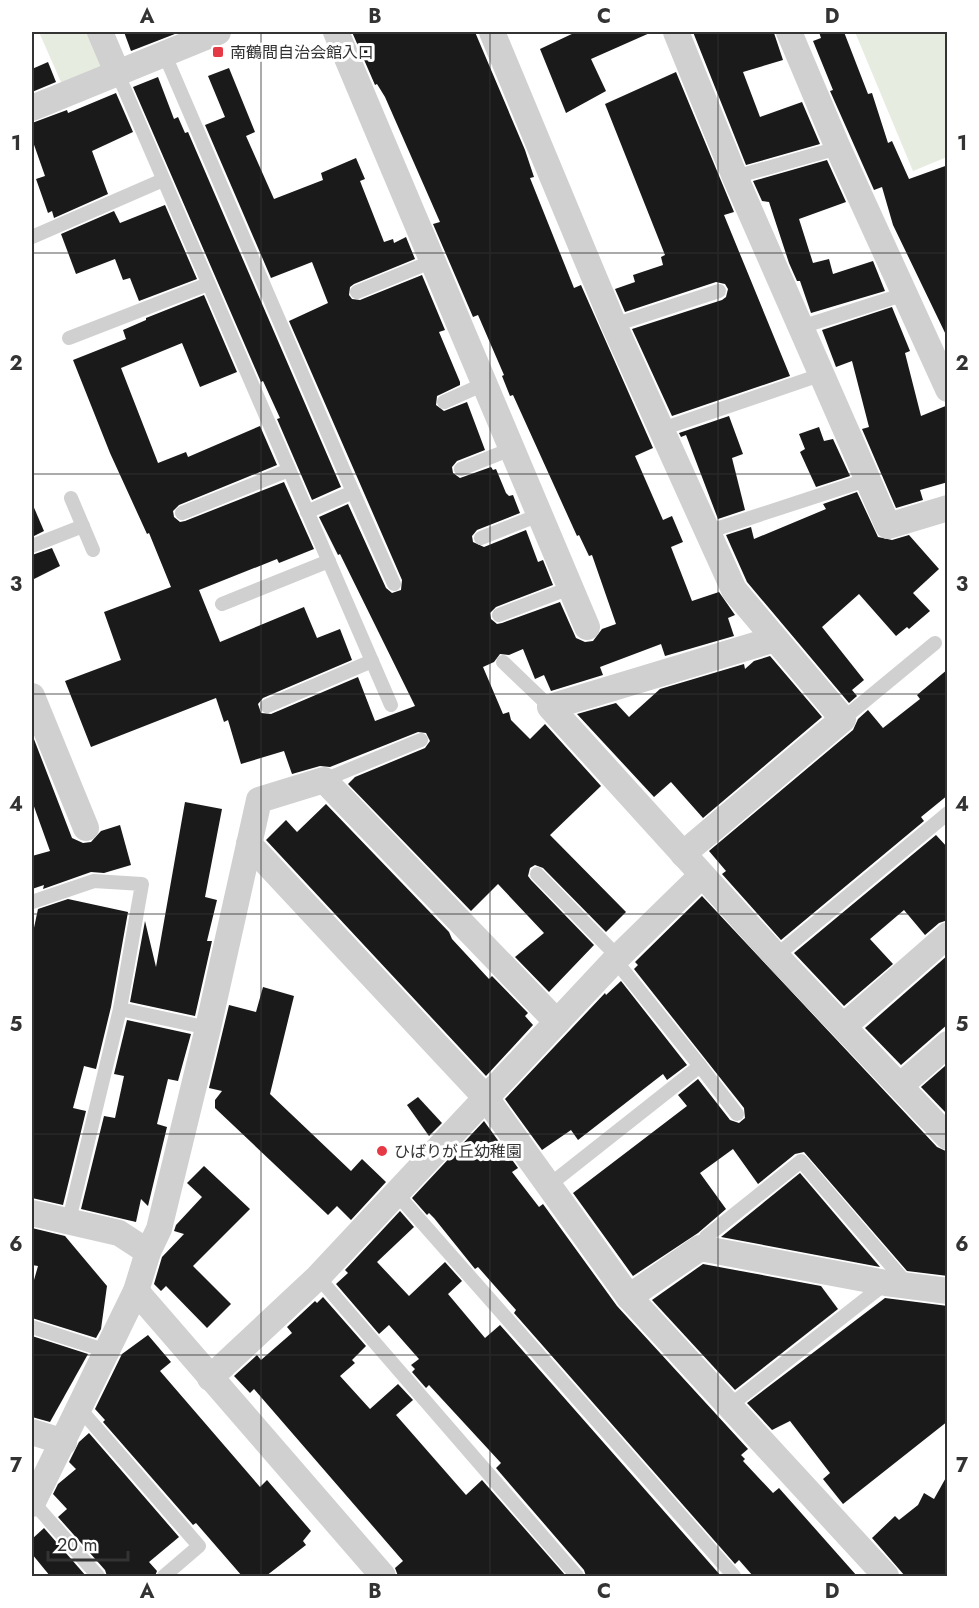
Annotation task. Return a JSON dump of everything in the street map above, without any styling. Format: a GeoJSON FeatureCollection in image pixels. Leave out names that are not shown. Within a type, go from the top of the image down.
{"type":"FeatureCollection","features":[{"type":"Feature","properties":{"kind":"street"},"geometry":{"type":"LineString","coordinates":[[100,32],[117,72]]}},
{"type":"Feature","properties":{"kind":"street"},"geometry":{"type":"LineString","coordinates":[[32,108],[218,32]]}},
{"type":"Feature","properties":{"kind":"street"},"geometry":{"type":"LineString","coordinates":[[336,32],[586,627]]}},
{"type":"Feature","properties":{"kind":"street"},"geometry":{"type":"LineString","coordinates":[[492,32],[614,325],[734,590],[843,719],[683,854]]}},
{"type":"Feature","properties":{"kind":"street"},"geometry":{"type":"LineString","coordinates":[[676,32],[735,177],[888,526],[948,508]]}},
{"type":"Feature","properties":{"kind":"street"},"geometry":{"type":"LineString","coordinates":[[789,32],[838,148],[948,389]]}},
{"type":"Feature","properties":{"kind":"street"},"geometry":{"type":"LineString","coordinates":[[775,639],[550,707],[776,956],[948,1137]]}},
{"type":"Feature","properties":{"kind":"street"},"geometry":{"type":"LineString","coordinates":[[32,696],[39,735],[86,828]]}},
{"type":"Feature","properties":{"kind":"street"},"geometry":{"type":"LineString","coordinates":[[32,1503],[136,1292],[148,1252],[159,1229],[208,1028],[259,800],[324,780],[557,1022]]}},
{"type":"Feature","properties":{"kind":"street"},"geometry":{"type":"LineString","coordinates":[[249,844],[486,1098],[629,1297],[880,1575]]}},
{"type":"Feature","properties":{"kind":"street"},"geometry":{"type":"LineString","coordinates":[[210,1377],[318,1277],[616,959],[702,875]]}},
{"type":"Feature","properties":{"kind":"street"},"geometry":{"type":"LineString","coordinates":[[844,1026],[948,935]]}},
{"type":"Feature","properties":{"kind":"street"},"geometry":{"type":"LineString","coordinates":[[901,1085],[948,1044]]}},
{"type":"Feature","properties":{"kind":"street"},"geometry":{"type":"LineString","coordinates":[[32,1213],[119,1233],[148,1252]]}},
{"type":"Feature","properties":{"kind":"street"},"geometry":{"type":"LineString","coordinates":[[629,1297],[700,1248],[897,1284],[948,1291]]}},
{"type":"Feature","properties":{"kind":"street"},"geometry":{"type":"LineString","coordinates":[[136,1292],[383,1576]]}},
{"type":"Feature","properties":{"kind":"street"},"geometry":{"type":"LineString","coordinates":[[32,1432],[64,1442]]}},
{"type":"Feature","properties":{"kind":"lane"},"geometry":{"type":"LineString","coordinates":[[164,53],[394,584]]}},
{"type":"Feature","properties":{"kind":"lane"},"geometry":{"type":"LineString","coordinates":[[117,72],[391,705]]}},
{"type":"Feature","properties":{"kind":"lane"},"geometry":{"type":"LineString","coordinates":[[735,177],[838,148]]}},
{"type":"Feature","properties":{"kind":"lane"},"geometry":{"type":"LineString","coordinates":[[32,237],[163,180]]}},
{"type":"Feature","properties":{"kind":"lane"},"geometry":{"type":"LineString","coordinates":[[357,291],[433,261]]}},
{"type":"Feature","properties":{"kind":"lane"},"geometry":{"type":"LineString","coordinates":[[69,338],[208,284]]}},
{"type":"Feature","properties":{"kind":"lane"},"geometry":{"type":"LineString","coordinates":[[614,325],[719,291]]}},
{"type":"Feature","properties":{"kind":"lane"},"geometry":{"type":"LineString","coordinates":[[801,327],[905,294]]}},
{"type":"Feature","properties":{"kind":"lane"},"geometry":{"type":"LineString","coordinates":[[662,429],[823,374]]}},
{"type":"Feature","properties":{"kind":"lane"},"geometry":{"type":"LineString","coordinates":[[444,402],[484,384]]}},
{"type":"Feature","properties":{"kind":"lane"},"geometry":{"type":"LineString","coordinates":[[461,469],[511,449]]}},
{"type":"Feature","properties":{"kind":"lane"},"geometry":{"type":"LineString","coordinates":[[182,513],[289,470]]}},
{"type":"Feature","properties":{"kind":"lane"},"geometry":{"type":"LineString","coordinates":[[707,532],[869,479]]}},
{"type":"Feature","properties":{"kind":"lane"},"geometry":{"type":"LineString","coordinates":[[307,512],[353,492]]}},
{"type":"Feature","properties":{"kind":"lane"},"geometry":{"type":"LineString","coordinates":[[71,498],[93,550]]}},
{"type":"Feature","properties":{"kind":"lane"},"geometry":{"type":"LineString","coordinates":[[481,538],[539,515]]}},
{"type":"Feature","properties":{"kind":"lane"},"geometry":{"type":"LineString","coordinates":[[32,546],[82,526]]}},
{"type":"Feature","properties":{"kind":"lane"},"geometry":{"type":"LineString","coordinates":[[222,604],[329,561]]}},
{"type":"Feature","properties":{"kind":"lane"},"geometry":{"type":"LineString","coordinates":[[499,615],[570,588]]}},
{"type":"Feature","properties":{"kind":"lane"},"geometry":{"type":"LineString","coordinates":[[843,719],[936,642]]}},
{"type":"Feature","properties":{"kind":"lane"},"geometry":{"type":"LineString","coordinates":[[267,706],[372,662]]}},
{"type":"Feature","properties":{"kind":"lane"},"geometry":{"type":"LineString","coordinates":[[503,662],[550,707]]}},
{"type":"Feature","properties":{"kind":"lane"},"geometry":{"type":"LineString","coordinates":[[324,780],[421,741]]}},
{"type":"Feature","properties":{"kind":"lane"},"geometry":{"type":"LineString","coordinates":[[776,956],[945,821]]}},
{"type":"Feature","properties":{"kind":"lane"},"geometry":{"type":"LineString","coordinates":[[537,874],[616,959],[737,1114]]}},
{"type":"Feature","properties":{"kind":"lane"},"geometry":{"type":"LineString","coordinates":[[32,903],[94,881],[142,884],[120,1009],[69,1220]]}},
{"type":"Feature","properties":{"kind":"lane"},"geometry":{"type":"LineString","coordinates":[[120,1009],[208,1028]]}},
{"type":"Feature","properties":{"kind":"lane"},"geometry":{"type":"LineString","coordinates":[[548,1186],[700,1066]]}},
{"type":"Feature","properties":{"kind":"lane"},"geometry":{"type":"LineString","coordinates":[[700,1248],[706,1237],[801,1161],[897,1284],[728,1407]]}},
{"type":"Feature","properties":{"kind":"lane"},"geometry":{"type":"LineString","coordinates":[[396,1193],[734,1576]]}},
{"type":"Feature","properties":{"kind":"lane"},"geometry":{"type":"LineString","coordinates":[[318,1277],[577,1576]]}},
{"type":"Feature","properties":{"kind":"lane"},"geometry":{"type":"LineString","coordinates":[[32,1327],[107,1351]]}},
{"type":"Feature","properties":{"kind":"lane"},"geometry":{"type":"LineString","coordinates":[[80,1409],[199,1546],[164,1576]]}},
{"type":"Feature","properties":{"kind":"lane"},"geometry":{"type":"LineString","coordinates":[[32,1503],[98,1576]]}},
{"type":"Feature","properties":{"kind":"shaded area"},"geometry":{"type":"Polygon","coordinates":[[[39,32],[89,32],[106,71],[64,89],[39,32]]]}},
{"type":"Feature","properties":{"kind":"shaded area"},"geometry":{"type":"Polygon","coordinates":[[[855,32],[947,32],[947,157],[913,171],[855,32]]]}},
{"type":"Feature","properties":{"kind":"building"},"geometry":{"type":"Polygon","coordinates":[[[124,32],[180,32],[131,51],[124,32]]]}},
{"type":"Feature","properties":{"kind":"building"},"geometry":{"type":"Polygon","coordinates":[[[352,32],[475,32],[525,150],[534,177],[530,178],[574,288],[581,285],[653,448],[635,456],[663,520],[672,516],[683,542],[671,547],[692,601],[719,592],[735,615],[728,618],[734,636],[665,656],[661,644],[600,667],[603,675],[551,691],[544,675],[535,679],[523,649],[509,655],[500,654],[494,662],[483,667],[503,714],[509,712],[511,720],[530,739],[545,724],[601,786],[550,835],[626,912],[606,932],[543,868],[535,865],[530,868],[528,876],[531,880],[594,945],[549,992],[515,957],[544,933],[498,884],[471,911],[348,784],[355,777],[425,748],[430,741],[426,733],[418,732],[330,767],[320,766],[292,774],[284,751],[241,764],[228,720],[224,722],[216,698],[91,747],[65,681],[121,660],[104,612],[171,587],[149,533],[147,534],[110,453],[73,360],[126,339],[123,330],[146,318],[204,295],[237,372],[200,387],[182,343],[121,368],[158,463],[186,452],[188,457],[260,426],[277,465],[179,505],[173,511],[174,517],[180,522],[185,521],[284,482],[314,549],[279,563],[277,559],[199,590],[220,642],[304,607],[317,638],[340,629],[352,660],[263,698],[258,704],[261,713],[271,714],[358,677],[375,721],[415,706],[340,554],[338,555],[319,517],[348,504],[386,588],[392,593],[401,590],[402,580],[289,321],[328,303],[312,262],[271,278],[205,125],[225,117],[208,76],[229,68],[255,132],[246,136],[274,199],[323,180],[321,173],[356,158],[365,179],[360,181],[384,242],[393,239],[394,243],[406,237],[415,259],[354,284],[350,287],[349,295],[352,299],[360,300],[422,275],[445,330],[439,332],[460,382],[460,385],[437,396],[436,405],[444,411],[467,402],[485,450],[457,461],[452,467],[453,473],[460,478],[491,467],[493,470],[496,469],[506,493],[509,496],[513,495],[520,513],[477,530],[472,536],[473,542],[484,547],[526,530],[538,562],[543,560],[553,585],[496,607],[490,613],[491,619],[497,624],[502,623],[560,602],[576,638],[585,642],[593,641],[602,629],[616,624],[592,555],[589,556],[579,535],[577,536],[513,395],[510,396],[502,376],[504,375],[478,315],[473,317],[433,224],[440,222],[385,97],[377,84],[375,85],[352,32]]]}},
{"type":"Feature","properties":{"kind":"building"},"geometry":{"type":"Polygon","coordinates":[[[576,32],[652,32],[591,59],[606,91],[566,113],[540,49],[576,32]]]}},
{"type":"Feature","properties":{"kind":"building"},"geometry":{"type":"Polygon","coordinates":[[[693,32],[774,33],[783,60],[743,72],[760,117],[802,102],[820,144],[746,165],[693,32]]]}},
{"type":"Feature","properties":{"kind":"building"},"geometry":{"type":"Polygon","coordinates":[[[819,32],[844,32],[868,94],[872,93],[888,143],[892,141],[909,179],[948,165],[948,339],[893,225],[882,187],[874,190],[830,91],[833,90],[813,41],[821,38],[819,32]]]}},
{"type":"Feature","properties":{"kind":"building"},"geometry":{"type":"Polygon","coordinates":[[[48,62],[56,82],[32,92],[32,69],[48,62]]]}},
{"type":"Feature","properties":{"kind":"building"},"geometry":{"type":"Polygon","coordinates":[[[676,72],[734,212],[724,215],[790,376],[672,416],[632,329],[722,300],[726,297],[728,289],[725,284],[716,282],[625,312],[615,289],[635,282],[633,275],[663,265],[661,257],[665,255],[605,104],[676,72]]]}},
{"type":"Feature","properties":{"kind":"building"},"geometry":{"type":"Polygon","coordinates":[[[158,77],[174,119],[178,117],[185,133],[188,132],[341,487],[312,500],[277,419],[280,418],[263,381],[261,382],[133,87],[158,77]]]}},
{"type":"Feature","properties":{"kind":"building"},"geometry":{"type":"Polygon","coordinates":[[[116,93],[133,132],[92,151],[108,194],[54,218],[52,211],[48,213],[36,179],[45,176],[32,139],[32,123],[67,110],[68,113],[116,93]]]}},
{"type":"Feature","properties":{"kind":"building"},"geometry":{"type":"Polygon","coordinates":[[[827,160],[846,202],[799,219],[813,263],[829,259],[833,274],[873,261],[885,291],[811,313],[800,281],[797,281],[789,263],[769,202],[762,201],[753,181],[827,160]]]}},
{"type":"Feature","properties":{"kind":"building"},"geometry":{"type":"Polygon","coordinates":[[[165,205],[197,279],[139,301],[130,278],[123,280],[115,259],[76,274],[61,234],[114,211],[120,223],[165,205]]]}},
{"type":"Feature","properties":{"kind":"building"},"geometry":{"type":"Polygon","coordinates":[[[892,307],[910,351],[905,353],[921,416],[948,405],[948,482],[920,490],[923,500],[896,508],[862,429],[869,427],[852,361],[836,367],[822,330],[892,307]]]}},
{"type":"Feature","properties":{"kind":"building"},"geometry":{"type":"Polygon","coordinates":[[[729,416],[743,454],[732,458],[745,510],[718,519],[686,435],[681,437],[679,433],[729,416]]]}},
{"type":"Feature","properties":{"kind":"building"},"geometry":{"type":"Polygon","coordinates":[[[819,427],[824,441],[833,439],[850,476],[816,487],[800,452],[805,449],[799,434],[819,427]]]}},
{"type":"Feature","properties":{"kind":"building"},"geometry":{"type":"Polygon","coordinates":[[[857,492],[878,537],[892,540],[909,535],[939,569],[913,593],[930,611],[909,629],[907,627],[896,636],[859,594],[822,627],[864,680],[852,690],[857,696],[849,703],[747,582],[726,535],[751,527],[754,539],[826,509],[823,504],[857,492]]]}},
{"type":"Feature","properties":{"kind":"building"},"geometry":{"type":"Polygon","coordinates":[[[32,503],[44,531],[32,537],[32,503]]]}},
{"type":"Feature","properties":{"kind":"building"},"geometry":{"type":"Polygon","coordinates":[[[52,548],[60,566],[32,580],[32,555],[52,548]]]}},
{"type":"Feature","properties":{"kind":"building"},"geometry":{"type":"Polygon","coordinates":[[[770,656],[822,717],[703,818],[671,782],[654,797],[577,714],[616,703],[629,717],[660,689],[744,664],[745,669],[754,661],[770,656]]]}},
{"type":"Feature","properties":{"kind":"building"},"geometry":{"type":"Polygon","coordinates":[[[948,669],[948,795],[921,817],[924,821],[781,940],[722,874],[726,871],[709,851],[853,730],[858,719],[868,710],[883,728],[920,699],[917,695],[948,669]]]}},
{"type":"Feature","properties":{"kind":"building"},"geometry":{"type":"Polygon","coordinates":[[[32,734],[72,838],[83,843],[91,842],[101,831],[120,825],[131,865],[104,873],[91,872],[43,889],[44,885],[32,889],[32,856],[50,851],[32,801],[32,734]]]}},
{"type":"Feature","properties":{"kind":"building"},"geometry":{"type":"Polygon","coordinates":[[[185,802],[222,809],[205,897],[217,900],[207,941],[212,941],[195,1016],[130,1002],[145,921],[156,967],[185,802]]]}},
{"type":"Feature","properties":{"kind":"building"},"geometry":{"type":"Polygon","coordinates":[[[326,804],[449,932],[452,939],[489,979],[492,976],[528,1013],[525,1016],[533,1025],[486,1076],[266,840],[286,820],[297,832],[326,804]]]}},
{"type":"Feature","properties":{"kind":"building"},"geometry":{"type":"Polygon","coordinates":[[[936,835],[948,848],[948,920],[939,923],[925,935],[904,910],[870,939],[893,964],[844,1006],[794,953],[936,835]]]}},
{"type":"Feature","properties":{"kind":"building"},"geometry":{"type":"Polygon","coordinates":[[[702,896],[937,1147],[948,1152],[948,1276],[907,1271],[804,1152],[795,1154],[758,1184],[733,1149],[700,1173],[726,1209],[698,1233],[633,1276],[573,1193],[687,1106],[678,1095],[698,1079],[730,1120],[739,1123],[745,1118],[744,1108],[634,969],[638,965],[635,962],[702,896]]]}},
{"type":"Feature","properties":{"kind":"building"},"geometry":{"type":"Polygon","coordinates":[[[68,899],[128,912],[111,1007],[96,1069],[84,1066],[73,1108],[86,1111],[63,1205],[32,1198],[32,937],[38,909],[68,899]]]}},
{"type":"Feature","properties":{"kind":"building"},"geometry":{"type":"Polygon","coordinates":[[[948,955],[948,1024],[901,1065],[865,1028],[948,955]]]}},
{"type":"Feature","properties":{"kind":"building"},"geometry":{"type":"Polygon","coordinates":[[[621,981],[687,1065],[667,1080],[663,1074],[578,1140],[571,1130],[542,1150],[505,1099],[605,993],[606,995],[621,981]]]}},
{"type":"Feature","properties":{"kind":"building"},"geometry":{"type":"Polygon","coordinates":[[[263,987],[294,996],[270,1094],[351,1171],[362,1159],[386,1182],[351,1220],[337,1206],[328,1215],[215,1108],[215,1100],[222,1091],[209,1088],[229,1005],[256,1012],[263,987]]]}},
{"type":"Feature","properties":{"kind":"building"},"geometry":{"type":"Polygon","coordinates":[[[127,1020],[191,1034],[178,1081],[168,1079],[157,1124],[167,1127],[148,1206],[141,1199],[136,1222],[81,1209],[104,1116],[115,1118],[124,1076],[114,1074],[127,1020]]]}},
{"type":"Feature","properties":{"kind":"building"},"geometry":{"type":"Polygon","coordinates":[[[945,1066],[948,1069],[948,1115],[921,1087],[945,1066]]]}},
{"type":"Feature","properties":{"kind":"building"},"geometry":{"type":"Polygon","coordinates":[[[418,1097],[442,1123],[429,1136],[407,1105],[418,1097]]]}},
{"type":"Feature","properties":{"kind":"building"},"geometry":{"type":"Polygon","coordinates":[[[484,1121],[518,1168],[512,1172],[539,1207],[543,1204],[617,1306],[748,1449],[741,1455],[745,1459],[743,1461],[773,1493],[779,1488],[857,1576],[753,1576],[739,1560],[735,1564],[514,1313],[516,1310],[478,1267],[475,1269],[434,1218],[429,1213],[427,1215],[412,1198],[484,1121]]]}},
{"type":"Feature","properties":{"kind":"building"},"geometry":{"type":"Polygon","coordinates":[[[204,1166],[250,1209],[193,1266],[231,1304],[207,1328],[166,1286],[161,1291],[154,1284],[162,1257],[184,1234],[174,1231],[176,1225],[202,1197],[187,1183],[204,1166]]]}},
{"type":"Feature","properties":{"kind":"building"},"geometry":{"type":"Polygon","coordinates":[[[800,1173],[880,1267],[721,1237],[800,1173]]]}},
{"type":"Feature","properties":{"kind":"building"},"geometry":{"type":"Polygon","coordinates":[[[400,1211],[414,1227],[377,1262],[409,1296],[445,1262],[462,1281],[448,1294],[485,1338],[500,1325],[721,1576],[586,1576],[584,1570],[496,1468],[501,1463],[429,1385],[426,1388],[412,1372],[415,1369],[411,1365],[419,1359],[389,1325],[379,1334],[336,1284],[348,1273],[345,1270],[400,1211]]]}},
{"type":"Feature","properties":{"kind":"building"},"geometry":{"type":"Polygon","coordinates":[[[32,1228],[65,1236],[107,1286],[101,1329],[96,1338],[32,1318],[32,1287],[38,1266],[32,1265],[32,1228]]]}},
{"type":"Feature","properties":{"kind":"building"},"geometry":{"type":"Polygon","coordinates":[[[703,1264],[821,1286],[838,1309],[735,1390],[652,1300],[703,1264]]]}},
{"type":"Feature","properties":{"kind":"building"},"geometry":{"type":"Polygon","coordinates":[[[323,1297],[366,1346],[352,1360],[355,1363],[340,1376],[370,1409],[398,1384],[413,1400],[396,1415],[466,1495],[482,1480],[566,1576],[398,1576],[395,1568],[403,1561],[254,1389],[250,1393],[234,1376],[257,1355],[261,1360],[292,1333],[287,1327],[315,1301],[317,1303],[323,1297]]]}},
{"type":"Feature","properties":{"kind":"building"},"geometry":{"type":"Polygon","coordinates":[[[885,1298],[948,1306],[948,1421],[843,1504],[823,1479],[830,1473],[790,1421],[772,1430],[747,1403],[885,1298]]]}},
{"type":"Feature","properties":{"kind":"building"},"geometry":{"type":"Polygon","coordinates":[[[148,1335],[171,1362],[160,1371],[260,1487],[267,1480],[311,1531],[303,1541],[306,1545],[266,1576],[242,1576],[196,1523],[193,1525],[103,1422],[105,1420],[95,1409],[122,1354],[148,1335]]]}},
{"type":"Feature","properties":{"kind":"building"},"geometry":{"type":"Polygon","coordinates":[[[32,1336],[88,1354],[50,1422],[32,1417],[32,1336]]]}},
{"type":"Feature","properties":{"kind":"building"},"geometry":{"type":"Polygon","coordinates":[[[89,1433],[179,1537],[149,1562],[157,1571],[155,1576],[107,1576],[105,1570],[58,1517],[67,1509],[53,1494],[58,1484],[76,1469],[69,1462],[79,1442],[89,1433]]]}},
{"type":"Feature","properties":{"kind":"building"},"geometry":{"type":"Polygon","coordinates":[[[948,1474],[948,1576],[905,1576],[872,1538],[895,1516],[899,1520],[918,1505],[924,1493],[934,1499],[948,1474]]]}},
{"type":"Feature","properties":{"kind":"building"},"geometry":{"type":"Polygon","coordinates":[[[44,1528],[86,1576],[50,1576],[32,1554],[32,1539],[44,1528]]]}},
{"type":"Feature","properties":{"kind":"place","name":"南鶴間自治会館入口"},"geometry":{"type":"Point","coordinates":[218,52]}},
{"type":"Feature","properties":{"kind":"place","name":"ひばりが丘幼稚園"},"geometry":{"type":"Point","coordinates":[382,1151]}}]}
